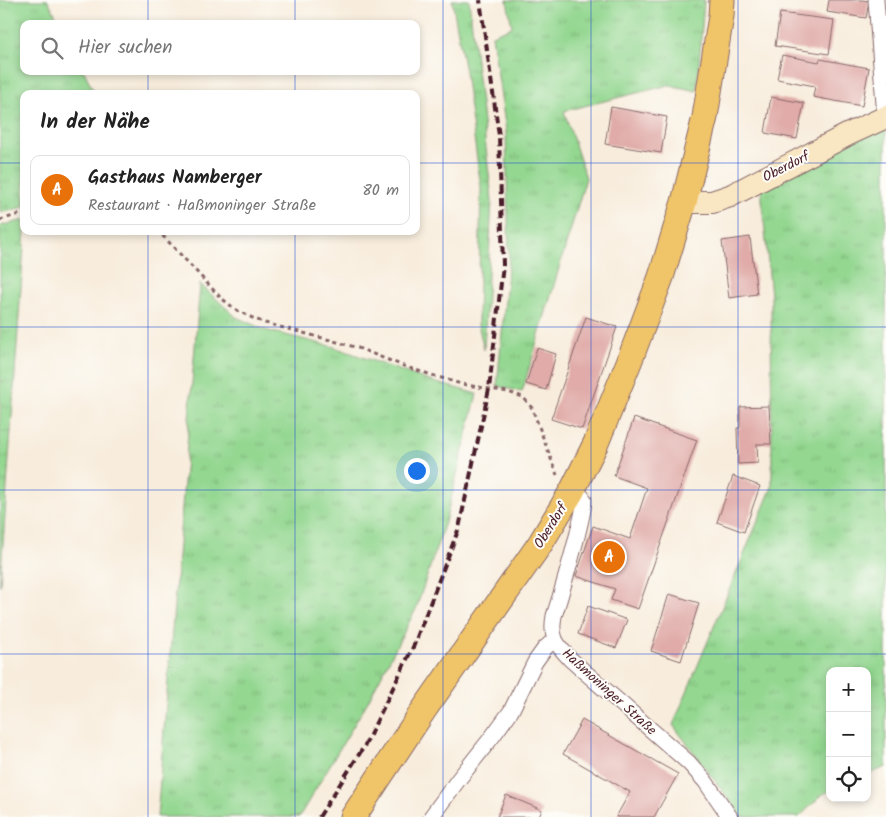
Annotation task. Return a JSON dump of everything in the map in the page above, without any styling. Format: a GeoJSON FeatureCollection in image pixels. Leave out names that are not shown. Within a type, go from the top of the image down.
{"type":"FeatureCollection","features":[{"type":"Feature","properties":{"kind":"main road","name":"Oberdorf"},"geometry":{"type":"LineString","coordinates":[[353,817],[540,544],[572,491],[596,443],[662,277],[684,202],[704,117],[722,0]]}},
{"type":"Feature","properties":{"kind":"street","name":"Oberdorf"},"geometry":{"type":"LineString","coordinates":[[684,202],[712,202],[730,196],[849,134],[886,117],[876,0]]}},
{"type":"Feature","properties":{"kind":"street","name":"Haßmoninger Straße"},"geometry":{"type":"LineString","coordinates":[[572,491],[583,498],[585,503],[554,616],[552,625],[554,640],[570,659],[689,764],[705,781],[730,817]]}},
{"type":"Feature","properties":{"kind":"street"},"geometry":{"type":"LineString","coordinates":[[431,817],[511,711],[535,662],[545,648],[554,640]]}},
{"type":"Feature","properties":{"kind":"path"},"geometry":{"type":"LineString","coordinates":[[0,220],[20,213]]}},
{"type":"Feature","properties":{"kind":"path"},"geometry":{"type":"LineString","coordinates":[[162,235],[220,297],[235,309],[265,324],[358,348],[406,367],[461,384],[508,392],[523,397],[532,408],[558,478],[564,486],[572,491]]}},
{"type":"Feature","properties":{"kind":"green space"},"geometry":{"type":"Polygon","coordinates":[[[0,0],[48,0],[58,20],[20,20],[20,75],[86,75],[93,90],[20,90],[20,208],[0,213],[0,0]]]}},
{"type":"Feature","properties":{"kind":"green space"},"geometry":{"type":"Polygon","coordinates":[[[452,0],[469,0],[492,200],[484,350],[478,324],[481,188],[465,72],[452,0]]]}},
{"type":"Feature","properties":{"kind":"green space"},"geometry":{"type":"Polygon","coordinates":[[[507,0],[704,0],[697,91],[669,85],[564,111],[586,178],[522,392],[497,386],[509,258],[506,131],[492,35],[512,27],[507,0]]]}},
{"type":"Feature","properties":{"kind":"green space"},"geometry":{"type":"Polygon","coordinates":[[[886,124],[886,767],[871,773],[871,667],[826,667],[826,793],[799,817],[742,817],[673,725],[772,487],[771,296],[761,188],[886,124]]]}},
{"type":"Feature","properties":{"kind":"green space"},"geometry":{"type":"Polygon","coordinates":[[[20,221],[20,235],[25,235],[0,586],[0,226],[20,221]]]}},
{"type":"Feature","properties":{"kind":"green space"},"geometry":{"type":"Polygon","coordinates":[[[200,284],[236,317],[265,330],[334,347],[430,381],[477,394],[445,522],[416,609],[367,703],[299,817],[157,817],[200,284]]]}},
{"type":"Feature","properties":{"kind":"building"},"geometry":{"type":"Polygon","coordinates":[[[829,0],[869,1],[866,18],[827,12],[829,0]]]}},
{"type":"Feature","properties":{"kind":"building"},"geometry":{"type":"Polygon","coordinates":[[[780,13],[834,20],[829,54],[775,46],[780,13]]]}},
{"type":"Feature","properties":{"kind":"building"},"geometry":{"type":"Polygon","coordinates":[[[782,55],[819,62],[820,59],[869,68],[862,106],[813,97],[815,86],[777,79],[782,55]]]}},
{"type":"Feature","properties":{"kind":"building"},"geometry":{"type":"Polygon","coordinates":[[[771,97],[804,103],[797,139],[765,133],[771,97]]]}},
{"type":"Feature","properties":{"kind":"building"},"geometry":{"type":"Polygon","coordinates":[[[611,107],[667,117],[661,153],[605,144],[611,107]]]}},
{"type":"Feature","properties":{"kind":"building"},"geometry":{"type":"Polygon","coordinates":[[[750,237],[757,294],[729,298],[722,241],[750,237]]]}},
{"type":"Feature","properties":{"kind":"building"},"geometry":{"type":"Polygon","coordinates":[[[586,317],[617,327],[582,429],[551,419],[586,317]]]}},
{"type":"Feature","properties":{"kind":"building"},"geometry":{"type":"Polygon","coordinates":[[[537,348],[556,354],[546,390],[526,384],[537,348]]]}},
{"type":"Feature","properties":{"kind":"building"},"geometry":{"type":"Polygon","coordinates":[[[769,406],[771,444],[757,444],[758,463],[738,464],[737,428],[740,428],[740,407],[769,406]]]}},
{"type":"Feature","properties":{"kind":"building"},"geometry":{"type":"Polygon","coordinates":[[[634,418],[697,440],[638,609],[611,600],[615,589],[576,576],[593,526],[630,539],[647,488],[614,476],[634,418]]]}},
{"type":"Feature","properties":{"kind":"building"},"geometry":{"type":"Polygon","coordinates":[[[733,476],[760,486],[744,532],[717,522],[733,476]]]}},
{"type":"Feature","properties":{"kind":"building"},"geometry":{"type":"Polygon","coordinates":[[[669,594],[699,603],[681,661],[651,651],[669,594]]]}},
{"type":"Feature","properties":{"kind":"building"},"geometry":{"type":"Polygon","coordinates":[[[588,606],[627,620],[616,648],[578,634],[588,606]]]}},
{"type":"Feature","properties":{"kind":"building"},"geometry":{"type":"Polygon","coordinates":[[[582,720],[678,774],[654,817],[616,817],[630,792],[563,754],[582,720]]]}},
{"type":"Feature","properties":{"kind":"building"},"geometry":{"type":"Polygon","coordinates":[[[506,795],[542,810],[539,817],[497,817],[506,795]]]}},
{"type":"Feature","properties":{"kind":"railway"},"geometry":{"type":"LineString","coordinates":[[319,817],[365,745],[414,645],[459,528],[489,389],[503,265],[499,136],[480,0]]}},
{"type":"Feature","properties":{"kind":"place","name":"Gasthaus Namberger"},"geometry":{"type":"Point","coordinates":[609,557]}}]}
